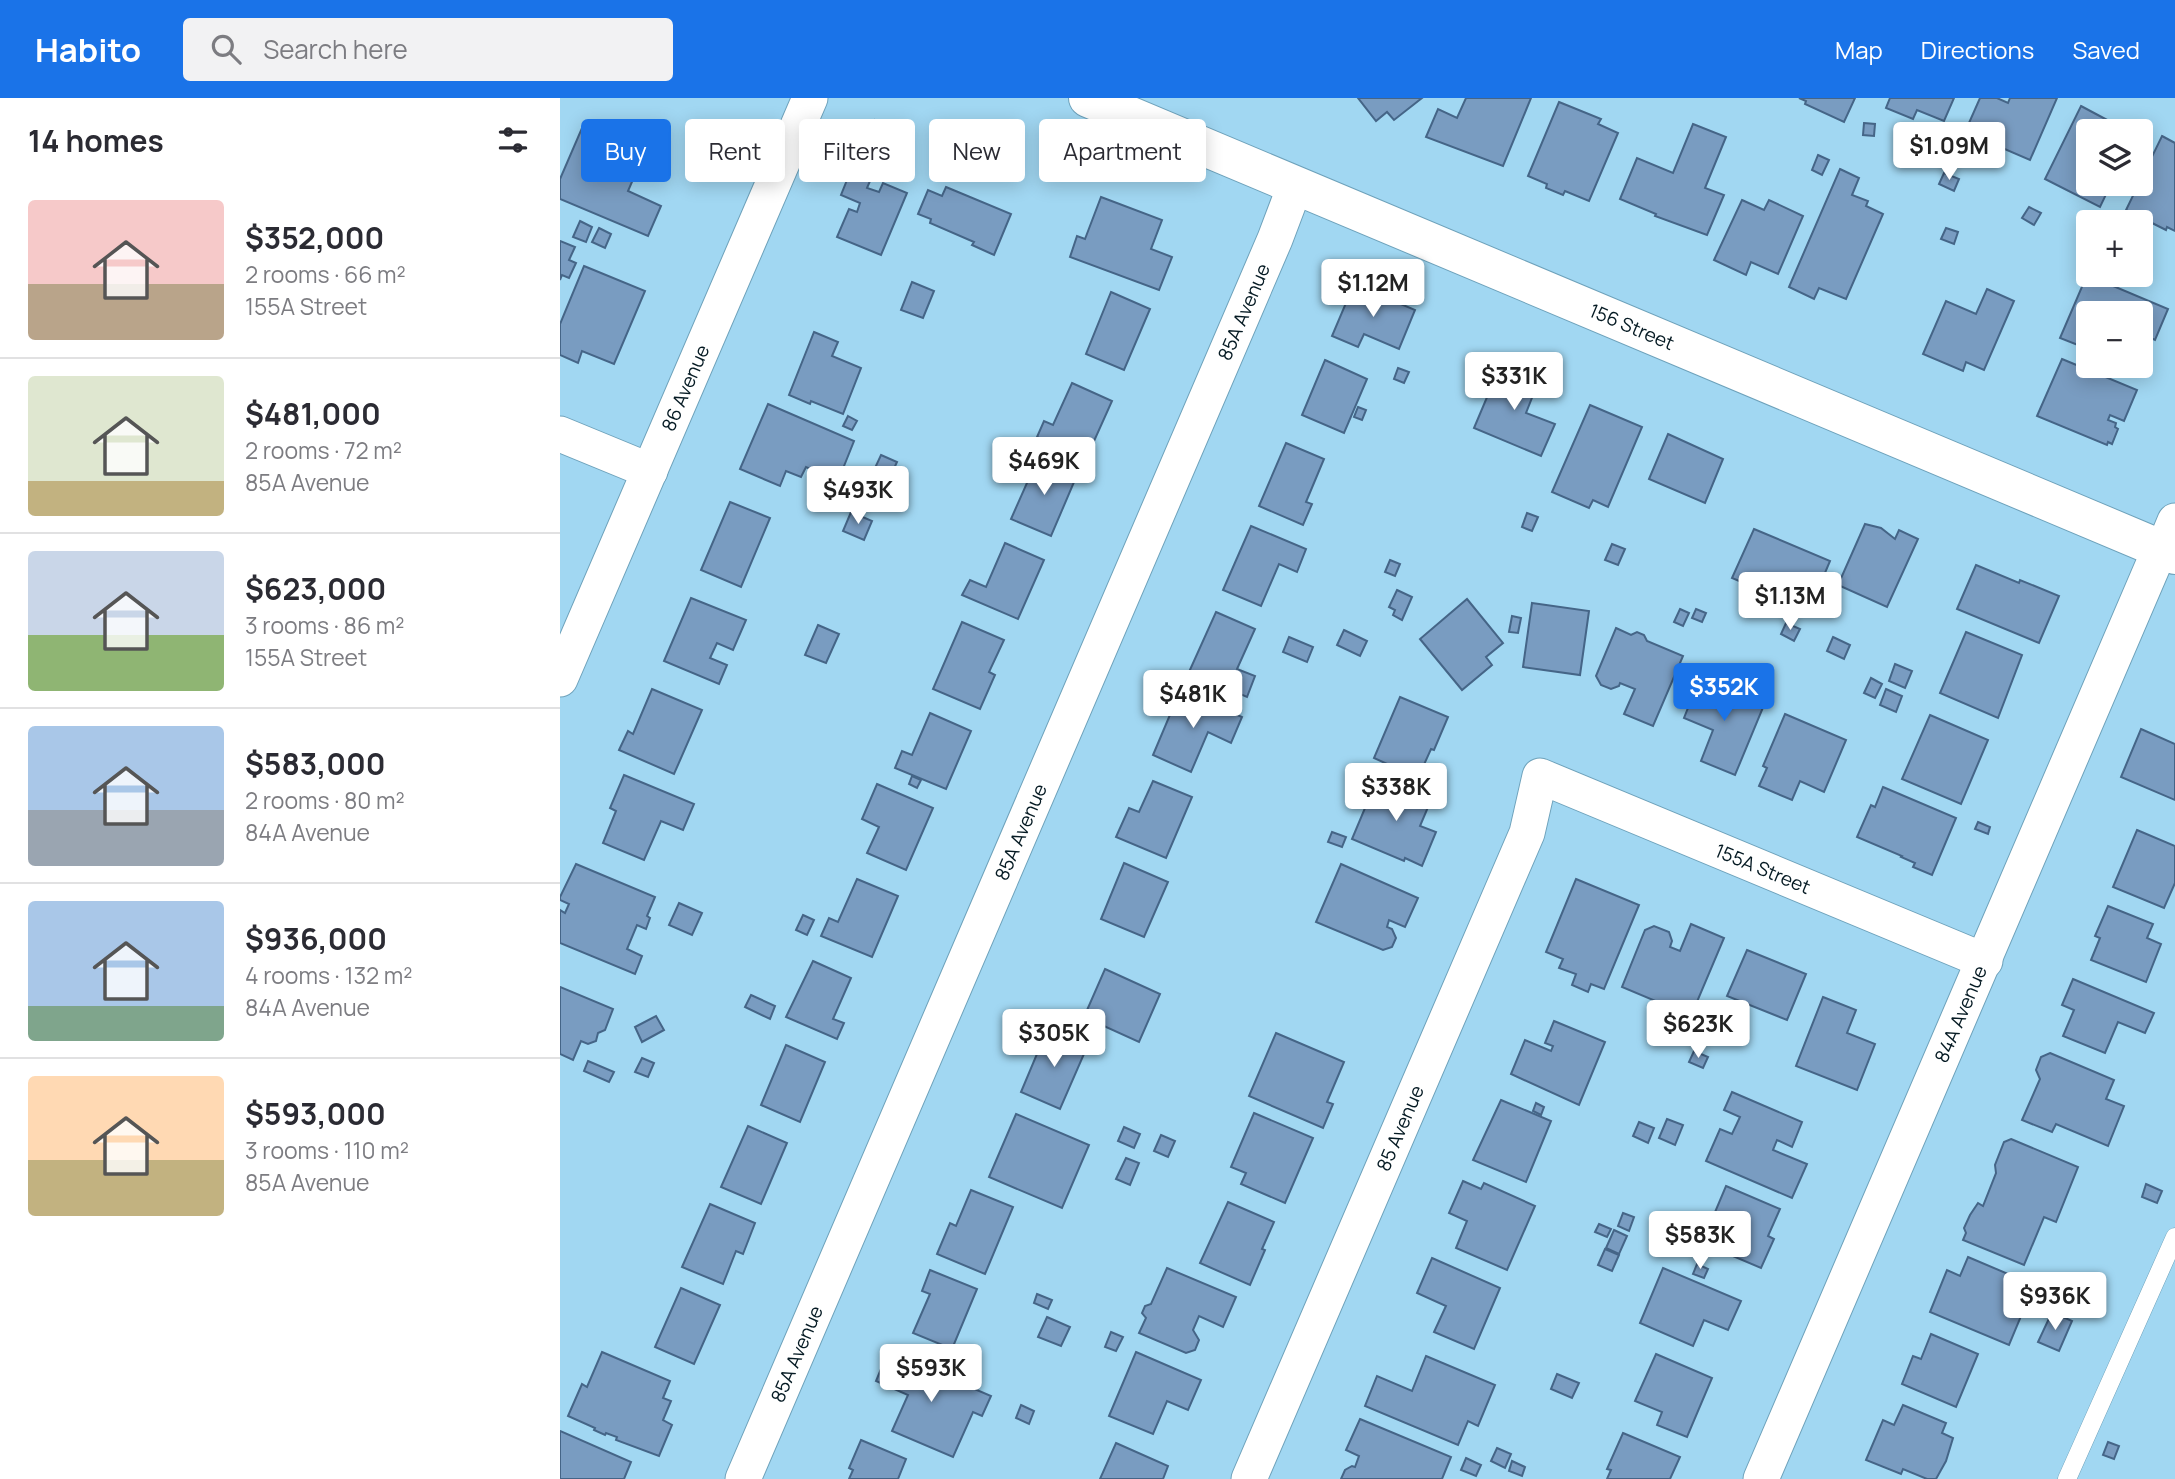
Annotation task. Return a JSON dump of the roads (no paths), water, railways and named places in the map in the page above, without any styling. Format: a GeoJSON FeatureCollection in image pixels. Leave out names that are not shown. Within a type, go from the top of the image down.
{"type":"FeatureCollection","features":[{"type":"Feature","properties":{"kind":"street","name":"86 Avenue"},"geometry":{"type":"LineString","coordinates":[[560,679],[810,98]]}},
{"type":"Feature","properties":{"kind":"street","name":"156 Street"},"geometry":{"type":"LineString","coordinates":[[1088,98],[1295,186],[2168,544]]}},
{"type":"Feature","properties":{"kind":"street","name":"85A Avenue"},"geometry":{"type":"LineString","coordinates":[[743,1479],[1264,265],[1295,186]]}},
{"type":"Feature","properties":{"kind":"street"},"geometry":{"type":"LineString","coordinates":[[560,434],[650,471]]}},
{"type":"Feature","properties":{"kind":"street","name":"84A Avenue"},"geometry":{"type":"LineString","coordinates":[[1761,1479],[1984,961],[2168,544]]}},
{"type":"Feature","properties":{"kind":"street","name":"155A Street"},"geometry":{"type":"LineString","coordinates":[[1540,776],[1984,961]]}},
{"type":"Feature","properties":{"kind":"street","name":"85 Avenue"},"geometry":{"type":"LineString","coordinates":[[1249,1479],[1527,833],[1540,776]]}},
{"type":"Feature","properties":{"kind":"lane"},"geometry":{"type":"LineString","coordinates":[[2067,1479],[2175,1237]]}}]}
